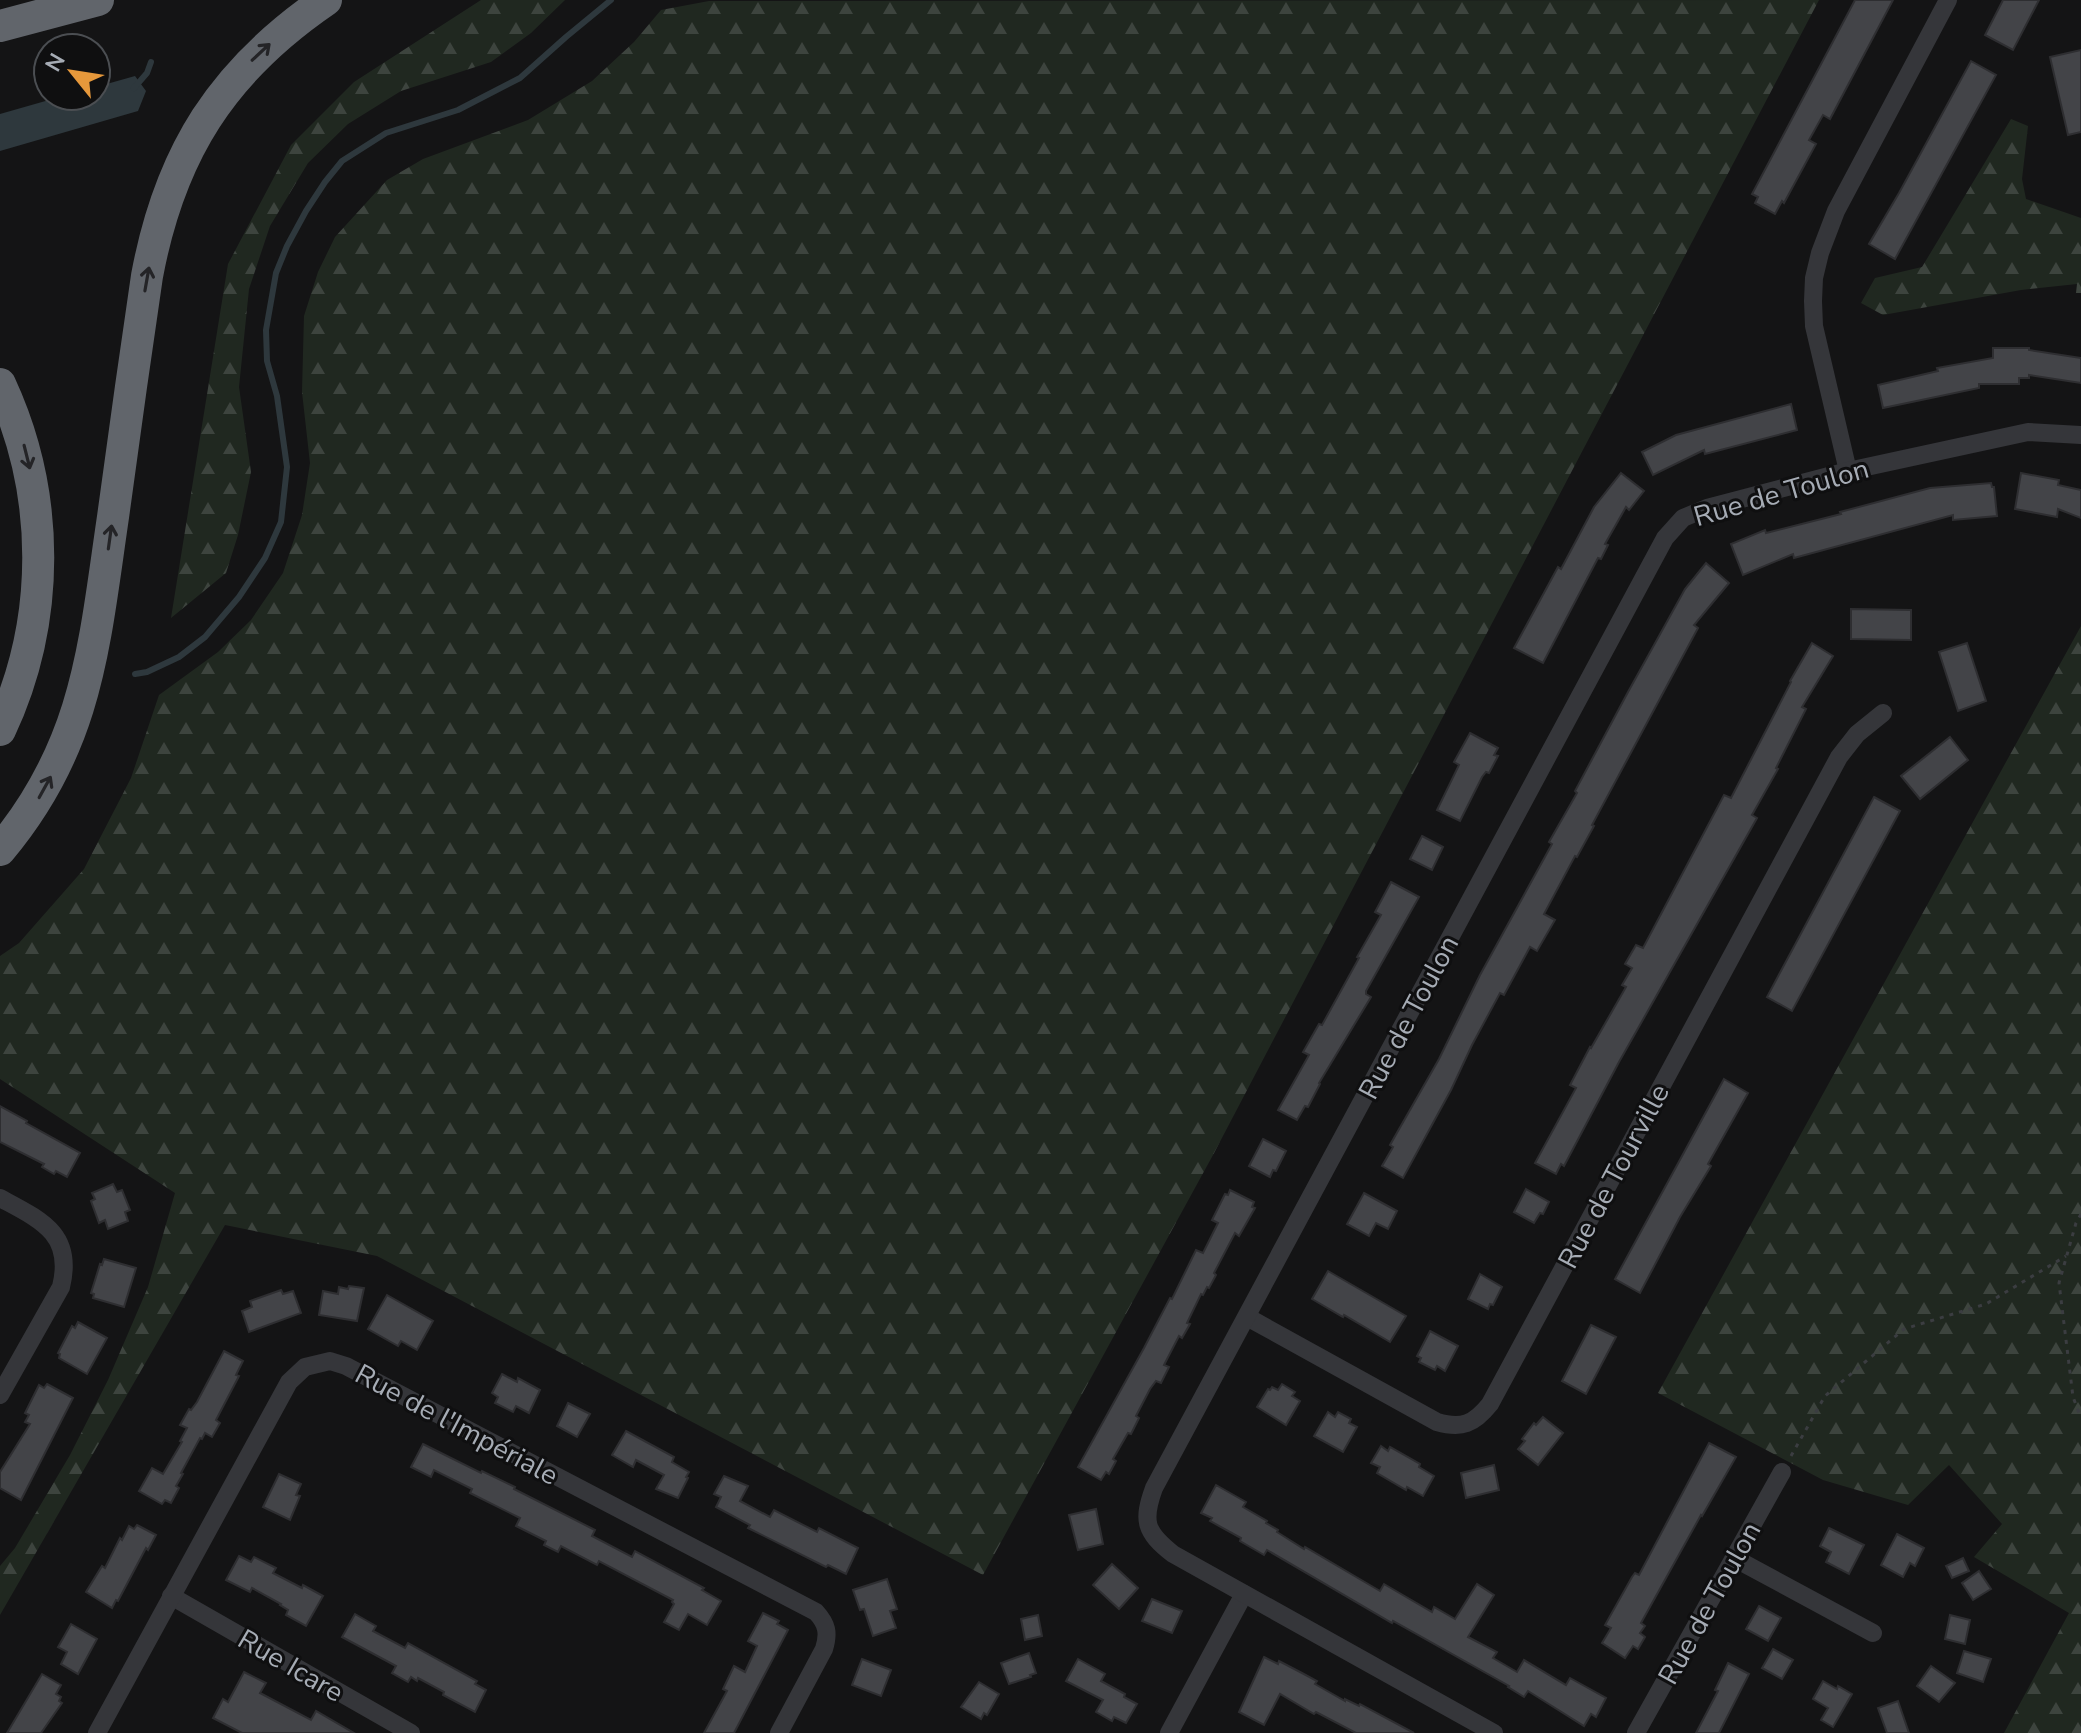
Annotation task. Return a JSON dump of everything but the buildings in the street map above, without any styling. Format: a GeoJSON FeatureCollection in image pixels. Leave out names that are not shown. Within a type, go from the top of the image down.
{"type":"FeatureCollection","features":[{"type":"Feature","properties":{"kind":"highway"},"geometry":{"type":"LineString","coordinates":[[0,26],[98,0]]}},
{"type":"Feature","properties":{"kind":"highway"},"geometry":{"type":"LineString","coordinates":[[0,850],[44,788],[73,727],[83,693],[98,617],[147,276],[169,190],[196,133],[224,91],[274,40],[326,0]]}},
{"type":"Feature","properties":{"kind":"highway"},"geometry":{"type":"LineString","coordinates":[[0,384],[28,460],[39,547],[32,633],[16,691],[0,730]]}},
{"type":"Feature","properties":{"kind":"street"},"geometry":{"type":"LineString","coordinates":[[1848,471],[1814,326],[1814,278],[1836,211],[1948,0]]}},
{"type":"Feature","properties":{"kind":"street","name":"Rue de Toulon"},"geometry":{"type":"LineString","coordinates":[[1494,1733],[1173,1554],[1157,1541],[1148,1524],[1146,1508],[1154,1488],[1665,538],[1683,518],[1707,508],[1848,471],[2028,432],[2081,435]]}},
{"type":"Feature","properties":{"kind":"street","name":"Rue de Tourville"},"geometry":{"type":"LineString","coordinates":[[1247,1317],[1437,1422],[1449,1426],[1464,1425],[1479,1418],[1490,1404],[1839,757],[1857,734],[1883,713]]}},
{"type":"Feature","properties":{"kind":"street"},"geometry":{"type":"LineString","coordinates":[[0,1198],[36,1218],[55,1233],[64,1252],[65,1271],[61,1287],[0,1395]]}},
{"type":"Feature","properties":{"kind":"street","name":"Rue de l'Impériale"},"geometry":{"type":"LineString","coordinates":[[97,1733],[289,1382],[305,1367],[330,1361],[346,1366],[816,1612],[825,1621],[829,1635],[779,1733]]}},
{"type":"Feature","properties":{"kind":"street","name":"Rue de Toulon"},"geometry":{"type":"LineString","coordinates":[[1636,1733],[1782,1472]]}},
{"type":"Feature","properties":{"kind":"street"},"geometry":{"type":"LineString","coordinates":[[1734,1558],[1873,1633]]}},
{"type":"Feature","properties":{"kind":"street"},"geometry":{"type":"LineString","coordinates":[[1169,1733],[1244,1594]]}},
{"type":"Feature","properties":{"kind":"street","name":"Rue Icare"},"geometry":{"type":"LineString","coordinates":[[171,1596],[411,1733]]}},
{"type":"Feature","properties":{"kind":"path"},"geometry":{"type":"LineString","coordinates":[[2081,1214],[2059,1283],[2073,1397],[2081,1418]]}},
{"type":"Feature","properties":{"kind":"path"},"geometry":{"type":"LineString","coordinates":[[1782,1472],[1825,1396],[1904,1329],[1986,1304],[2066,1256]]}},
{"type":"Feature","properties":{"kind":"green space"},"geometry":{"type":"Polygon","coordinates":[[[481,0],[565,0],[531,33],[491,62],[401,91],[348,124],[308,163],[270,226],[249,289],[239,387],[251,472],[238,535],[226,573],[171,618],[228,264],[291,145],[354,82],[481,0]]]}},
{"type":"Feature","properties":{"kind":"green space"},"geometry":{"type":"Polygon","coordinates":[[[1819,0],[1213,1155],[983,1575],[377,1256],[225,1225],[0,1615],[0,1566],[15,1548],[70,1455],[108,1380],[148,1287],[175,1193],[0,1079],[0,956],[19,943],[84,869],[131,778],[159,695],[218,652],[251,620],[283,573],[302,515],[310,463],[302,392],[304,316],[318,272],[335,237],[387,180],[423,159],[528,120],[592,81],[634,42],[661,10],[709,1],[1819,0]]]}},
{"type":"Feature","properties":{"kind":"green space"},"geometry":{"type":"Polygon","coordinates":[[[2011,119],[2028,126],[2022,179],[2026,199],[2081,218],[2081,293],[2076,293],[2077,284],[2021,290],[1883,315],[1861,303],[1875,278],[1922,267],[2011,119]]]}},
{"type":"Feature","properties":{"kind":"green space"},"geometry":{"type":"Polygon","coordinates":[[[2081,626],[2081,1733],[2004,1733],[2069,1613],[1974,1557],[2002,1524],[1949,1465],[1908,1505],[1823,1480],[1658,1393],[2081,626]]]}},
{"type":"Feature","properties":{"kind":"shaded area"},"geometry":{"type":"Polygon","coordinates":[[[135,76],[146,91],[138,111],[0,151],[0,114],[32,105],[32,112],[112,112],[112,82],[135,76]]]}},
{"type":"Feature","properties":{"kind":"waterway"},"geometry":{"type":"LineString","coordinates":[[135,674],[147,672],[179,657],[205,637],[239,597],[265,558],[281,522],[287,467],[277,396],[267,361],[266,330],[276,273],[287,246],[325,182],[342,161],[386,133],[458,110],[520,78],[611,0]]}},
{"type":"Feature","properties":{"kind":"waterway"},"geometry":{"type":"LineString","coordinates":[[134,88],[147,73],[151,62]]}}]}
